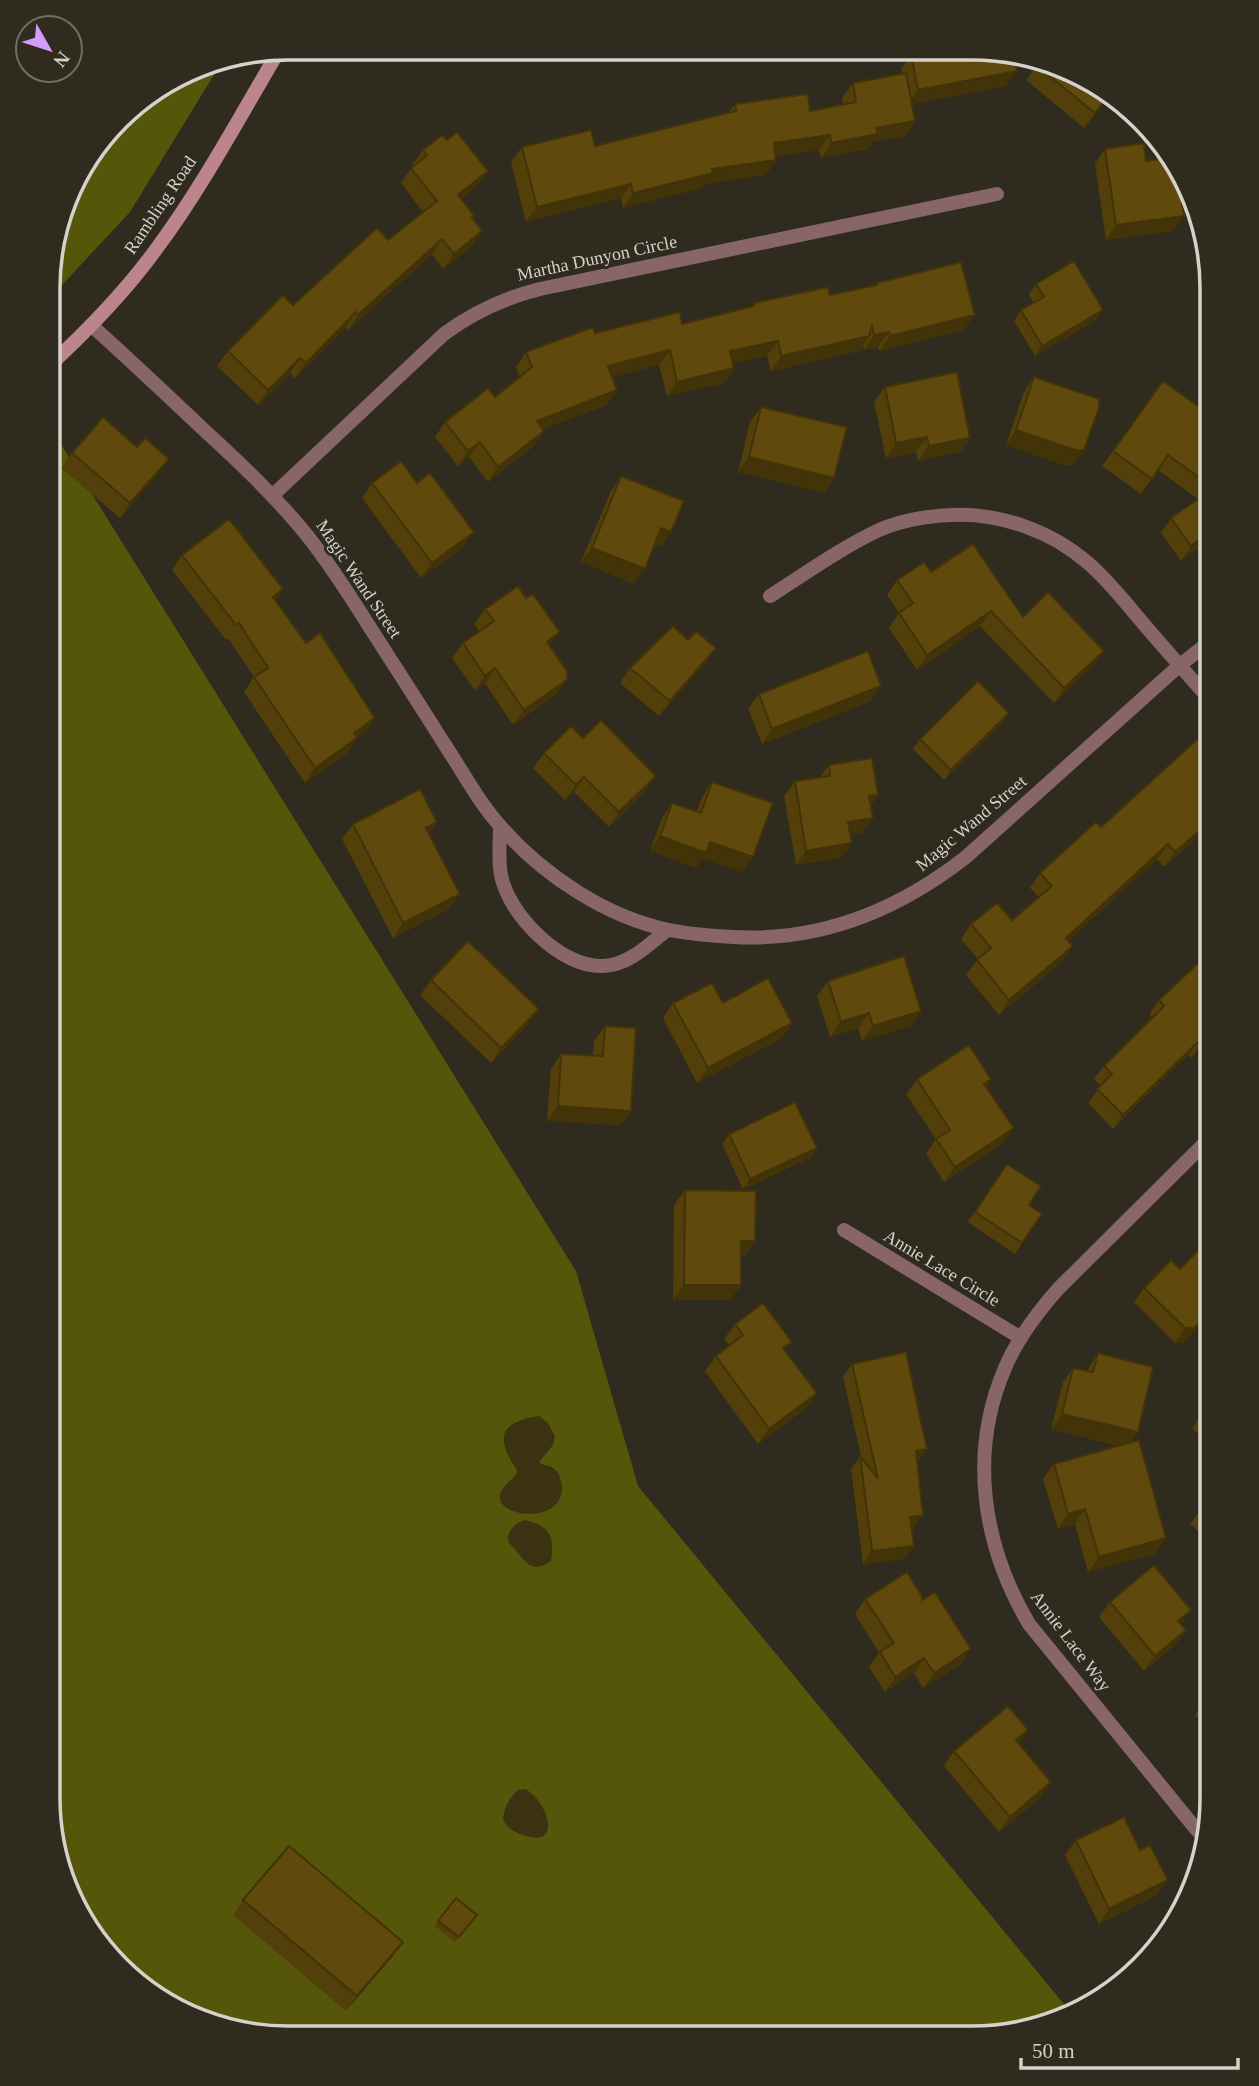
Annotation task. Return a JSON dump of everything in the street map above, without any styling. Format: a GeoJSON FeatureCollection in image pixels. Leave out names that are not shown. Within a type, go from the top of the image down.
{"type":"FeatureCollection","features":[{"type":"Feature","properties":{"kind":"street","name":"Rambling Road"},"geometry":{"type":"LineString","coordinates":[[60,355],[127,286],[157,248],[185,208],[273,60]]}},
{"type":"Feature","properties":{"kind":"street","name":"Martha Dunyon Circle"},"geometry":{"type":"LineString","coordinates":[[272,496],[444,334],[466,318],[502,300],[540,289],[997,194]]}},
{"type":"Feature","properties":{"kind":"street","name":"Magic Wand Street"},"geometry":{"type":"LineString","coordinates":[[91,325],[234,458],[305,532],[332,568],[499,826],[540,865],[568,886],[625,916],[667,930],[727,937],[783,936],[850,922],[911,896],[966,857],[1200,650]]}},
{"type":"Feature","properties":{"kind":"street"},"geometry":{"type":"LineString","coordinates":[[770,596],[881,529],[936,515],[993,517],[1044,534],[1068,547],[1089,564],[1200,688]]}},
{"type":"Feature","properties":{"kind":"street"},"geometry":{"type":"LineString","coordinates":[[499,826],[501,876],[512,902],[545,942],[564,956],[583,964],[603,966],[624,961],[667,930]]}},
{"type":"Feature","properties":{"kind":"street","name":"Annie Lace Way"},"geometry":{"type":"LineString","coordinates":[[1197,1830],[1029,1624],[1012,1595],[991,1535],[985,1502],[984,1467],[994,1399],[1005,1368],[1038,1311],[1199,1148]]}},
{"type":"Feature","properties":{"kind":"street","name":"Annie Lace Circle"},"geometry":{"type":"LineString","coordinates":[[844,1230],[1021,1338]]}},
{"type":"Feature","properties":{"kind":"shaded area"},"geometry":{"type":"Polygon","coordinates":[[[216,71],[130,212],[60,287],[61,258],[72,214],[98,161],[116,137],[137,116],[173,90],[216,71]]]}},
{"type":"Feature","properties":{"kind":"shaded area"},"geometry":{"type":"Polygon","coordinates":[[[60,443],[576,1271],[638,1486],[1065,2006],[1016,2022],[972,2026],[258,2025],[228,2019],[173,1996],[126,1960],[90,1912],[77,1886],[64,1843],[60,1813],[60,443]]]}},
{"type":"Feature","properties":{"kind":"sand"},"geometry":{"type":"Polygon","coordinates":[[[539,1416],[548,1423],[555,1436],[553,1445],[539,1462],[559,1474],[562,1487],[559,1499],[552,1508],[530,1514],[508,1509],[501,1503],[501,1491],[517,1473],[504,1440],[509,1427],[516,1422],[539,1416]]]}},
{"type":"Feature","properties":{"kind":"sand"},"geometry":{"type":"Polygon","coordinates":[[[525,1520],[540,1526],[549,1534],[552,1545],[551,1561],[537,1567],[532,1566],[509,1543],[508,1535],[512,1528],[525,1520]]]}},
{"type":"Feature","properties":{"kind":"sand"},"geometry":{"type":"Polygon","coordinates":[[[525,1789],[540,1803],[548,1821],[545,1835],[537,1838],[515,1832],[503,1820],[510,1800],[518,1790],[525,1789]]]}},
{"type":"Feature","properties":{"kind":"building"},"geometry":{"type":"Polygon","coordinates":[[[912,60],[1001,61],[1015,64],[1017,71],[918,90],[912,60]]]}},
{"type":"Feature","properties":{"kind":"building"},"geometry":{"type":"Polygon","coordinates":[[[1044,72],[1086,90],[1103,102],[1095,113],[1044,72]]]}},
{"type":"Feature","properties":{"kind":"building"},"geometry":{"type":"Polygon","coordinates":[[[906,73],[915,121],[876,128],[878,134],[831,143],[830,135],[774,143],[776,160],[712,169],[713,173],[633,193],[631,184],[537,207],[522,147],[591,130],[595,146],[736,111],[735,104],[808,94],[810,111],[856,102],[853,83],[906,73]]]}},
{"type":"Feature","properties":{"kind":"building"},"geometry":{"type":"Polygon","coordinates":[[[457,132],[488,171],[458,195],[474,215],[472,217],[482,231],[454,254],[442,239],[358,315],[356,312],[306,363],[300,358],[268,390],[228,351],[283,295],[293,305],[377,228],[388,240],[437,201],[411,168],[427,155],[423,150],[442,135],[447,140],[457,132]]]}},
{"type":"Feature","properties":{"kind":"building"},"geometry":{"type":"Polygon","coordinates":[[[1144,143],[1146,161],[1159,159],[1169,174],[1181,199],[1184,216],[1116,225],[1105,149],[1144,143]]]}},
{"type":"Feature","properties":{"kind":"building"},"geometry":{"type":"Polygon","coordinates":[[[1074,261],[1103,310],[1042,346],[1021,310],[1044,297],[1036,284],[1074,261]]]}},
{"type":"Feature","properties":{"kind":"building"},"geometry":{"type":"Polygon","coordinates":[[[961,262],[975,315],[890,336],[889,332],[874,335],[872,325],[869,336],[781,356],[778,341],[730,351],[734,368],[677,382],[670,350],[608,366],[617,390],[537,421],[544,431],[498,467],[480,442],[468,451],[445,422],[488,388],[495,397],[532,367],[526,352],[593,327],[595,333],[680,312],[682,324],[754,306],[754,303],[828,287],[830,295],[961,262]]]}},
{"type":"Feature","properties":{"kind":"building"},"geometry":{"type":"Polygon","coordinates":[[[957,372],[970,438],[929,446],[927,437],[896,443],[885,387],[957,372]]]}},
{"type":"Feature","properties":{"kind":"building"},"geometry":{"type":"Polygon","coordinates":[[[1034,377],[1099,399],[1099,408],[1084,450],[1075,450],[1016,430],[1034,377]]]}},
{"type":"Feature","properties":{"kind":"building"},"geometry":{"type":"Polygon","coordinates":[[[1163,381],[1200,407],[1200,478],[1168,455],[1152,479],[1113,451],[1163,381]]]}},
{"type":"Feature","properties":{"kind":"building"},"geometry":{"type":"Polygon","coordinates":[[[761,407],[847,427],[834,478],[749,457],[761,407]]]}},
{"type":"Feature","properties":{"kind":"building"},"geometry":{"type":"Polygon","coordinates":[[[103,417],[137,447],[145,438],[169,459],[130,503],[72,453],[103,417]]]}},
{"type":"Feature","properties":{"kind":"building"},"geometry":{"type":"Polygon","coordinates":[[[401,461],[417,483],[430,473],[474,532],[432,563],[372,483],[401,461]]]}},
{"type":"Feature","properties":{"kind":"building"},"geometry":{"type":"Polygon","coordinates":[[[621,476],[684,501],[671,532],[661,528],[645,569],[592,548],[621,476]]]}},
{"type":"Feature","properties":{"kind":"building"},"geometry":{"type":"Polygon","coordinates":[[[1200,498],[1200,539],[1191,546],[1171,518],[1200,498]]]}},
{"type":"Feature","properties":{"kind":"building"},"geometry":{"type":"Polygon","coordinates":[[[229,519],[283,589],[273,597],[306,643],[320,633],[375,718],[354,733],[357,738],[315,768],[254,677],[268,668],[239,623],[236,625],[182,555],[229,519]]]}},
{"type":"Feature","properties":{"kind":"building"},"geometry":{"type":"Polygon","coordinates":[[[973,544],[1023,617],[1048,592],[1104,651],[1064,688],[991,611],[927,655],[899,613],[913,603],[897,580],[924,562],[931,572],[973,544]]]}},
{"type":"Feature","properties":{"kind":"building"},"geometry":{"type":"Polygon","coordinates":[[[518,586],[526,598],[533,594],[560,632],[547,642],[567,671],[567,680],[524,710],[495,668],[485,676],[463,643],[494,621],[485,609],[518,586]]]}},
{"type":"Feature","properties":{"kind":"building"},"geometry":{"type":"Polygon","coordinates":[[[673,626],[688,640],[696,631],[716,648],[670,701],[630,668],[673,626]]]}},
{"type":"Feature","properties":{"kind":"building"},"geometry":{"type":"Polygon","coordinates":[[[868,651],[881,686],[772,729],[759,694],[868,651]]]}},
{"type":"Feature","properties":{"kind":"building"},"geometry":{"type":"Polygon","coordinates":[[[978,681],[1009,713],[951,770],[920,739],[978,681]]]}},
{"type":"Feature","properties":{"kind":"building"},"geometry":{"type":"Polygon","coordinates":[[[601,720],[656,776],[619,812],[584,777],[576,785],[544,753],[571,726],[583,738],[601,720]]]}},
{"type":"Feature","properties":{"kind":"building"},"geometry":{"type":"Polygon","coordinates":[[[1200,737],[1200,831],[1175,852],[1168,844],[1066,938],[1073,946],[1009,1000],[977,960],[991,948],[971,924],[997,903],[1012,920],[1052,886],[1040,873],[1096,822],[1101,827],[1200,737]]]}},
{"type":"Feature","properties":{"kind":"building"},"geometry":{"type":"Polygon","coordinates":[[[872,758],[878,795],[869,796],[873,818],[848,822],[852,843],[806,851],[795,781],[830,776],[829,765],[872,758]]]}},
{"type":"Feature","properties":{"kind":"building"},"geometry":{"type":"Polygon","coordinates":[[[712,782],[773,803],[753,857],[710,842],[706,853],[660,836],[672,803],[701,813],[712,782]]]}},
{"type":"Feature","properties":{"kind":"building"},"geometry":{"type":"Polygon","coordinates":[[[420,789],[437,822],[426,828],[460,894],[403,923],[353,824],[420,789]]]}},
{"type":"Feature","properties":{"kind":"building"},"geometry":{"type":"Polygon","coordinates":[[[468,941],[539,1009],[501,1048],[431,980],[468,941]]]}},
{"type":"Feature","properties":{"kind":"building"},"geometry":{"type":"Polygon","coordinates":[[[904,956],[921,1011],[873,1026],[869,1013],[841,1022],[828,981],[904,956]]]}},
{"type":"Feature","properties":{"kind":"building"},"geometry":{"type":"Polygon","coordinates":[[[1200,962],[1200,1044],[1198,1042],[1123,1115],[1097,1089],[1112,1074],[1104,1066],[1164,1006],[1159,1000],[1200,962]]]}},
{"type":"Feature","properties":{"kind":"building"},"geometry":{"type":"Polygon","coordinates":[[[768,978],[792,1023],[708,1068],[673,1003],[712,983],[723,1003],[768,978]]]}},
{"type":"Feature","properties":{"kind":"building"},"geometry":{"type":"Polygon","coordinates":[[[605,1026],[636,1028],[631,1111],[558,1106],[561,1054],[603,1056],[605,1026]]]}},
{"type":"Feature","properties":{"kind":"building"},"geometry":{"type":"Polygon","coordinates":[[[969,1045],[991,1079],[984,1084],[1014,1128],[955,1167],[936,1139],[950,1130],[917,1079],[969,1045]]]}},
{"type":"Feature","properties":{"kind":"building"},"geometry":{"type":"Polygon","coordinates":[[[795,1102],[817,1148],[750,1179],[729,1134],[795,1102]]]}},
{"type":"Feature","properties":{"kind":"building"},"geometry":{"type":"Polygon","coordinates":[[[1007,1164],[1041,1186],[1029,1205],[1042,1214],[1022,1243],[975,1212],[1007,1164]]]}},
{"type":"Feature","properties":{"kind":"building"},"geometry":{"type":"Polygon","coordinates":[[[685,1190],[756,1191],[755,1241],[741,1241],[741,1285],[684,1285],[685,1190]]]}},
{"type":"Feature","properties":{"kind":"building"},"geometry":{"type":"Polygon","coordinates":[[[1199,1249],[1199,1322],[1194,1328],[1185,1328],[1144,1288],[1171,1260],[1180,1269],[1199,1249]]]}},
{"type":"Feature","properties":{"kind":"building"},"geometry":{"type":"Polygon","coordinates":[[[763,1303],[792,1342],[783,1348],[817,1393],[769,1429],[716,1356],[743,1335],[735,1324],[763,1303]]]}},
{"type":"Feature","properties":{"kind":"building"},"geometry":{"type":"Polygon","coordinates":[[[906,1352],[927,1449],[916,1451],[923,1515],[910,1517],[914,1546],[872,1551],[860,1456],[878,1479],[852,1364],[906,1352]]]}},
{"type":"Feature","properties":{"kind":"building"},"geometry":{"type":"Polygon","coordinates":[[[1098,1353],[1153,1367],[1138,1432],[1062,1414],[1073,1368],[1093,1372],[1098,1353]]]}},
{"type":"Feature","properties":{"kind":"building"},"geometry":{"type":"Polygon","coordinates":[[[1139,1440],[1166,1538],[1099,1557],[1085,1509],[1068,1514],[1054,1464],[1139,1440]]]}},
{"type":"Feature","properties":{"kind":"building"},"geometry":{"type":"Polygon","coordinates":[[[1154,1565],[1191,1610],[1178,1621],[1186,1630],[1155,1656],[1110,1602],[1154,1565]]]}},
{"type":"Feature","properties":{"kind":"building"},"geometry":{"type":"Polygon","coordinates":[[[907,1572],[922,1600],[935,1592],[971,1649],[934,1673],[924,1658],[895,1677],[880,1652],[894,1643],[865,1599],[907,1572]]]}},
{"type":"Feature","properties":{"kind":"building"},"geometry":{"type":"Polygon","coordinates":[[[1008,1706],[1028,1730],[1016,1740],[1051,1782],[1010,1817],[954,1751],[1008,1706]]]}},
{"type":"Feature","properties":{"kind":"building"},"geometry":{"type":"Polygon","coordinates":[[[1124,1817],[1140,1850],[1150,1845],[1168,1880],[1109,1909],[1076,1840],[1124,1817]]]}},
{"type":"Feature","properties":{"kind":"building"},"geometry":{"type":"Polygon","coordinates":[[[289,1846],[403,1942],[357,1996],[243,1900],[289,1846]]]}},
{"type":"Feature","properties":{"kind":"building"},"geometry":{"type":"Polygon","coordinates":[[[456,1898],[477,1915],[459,1937],[438,1921],[456,1898]]]}}]}
